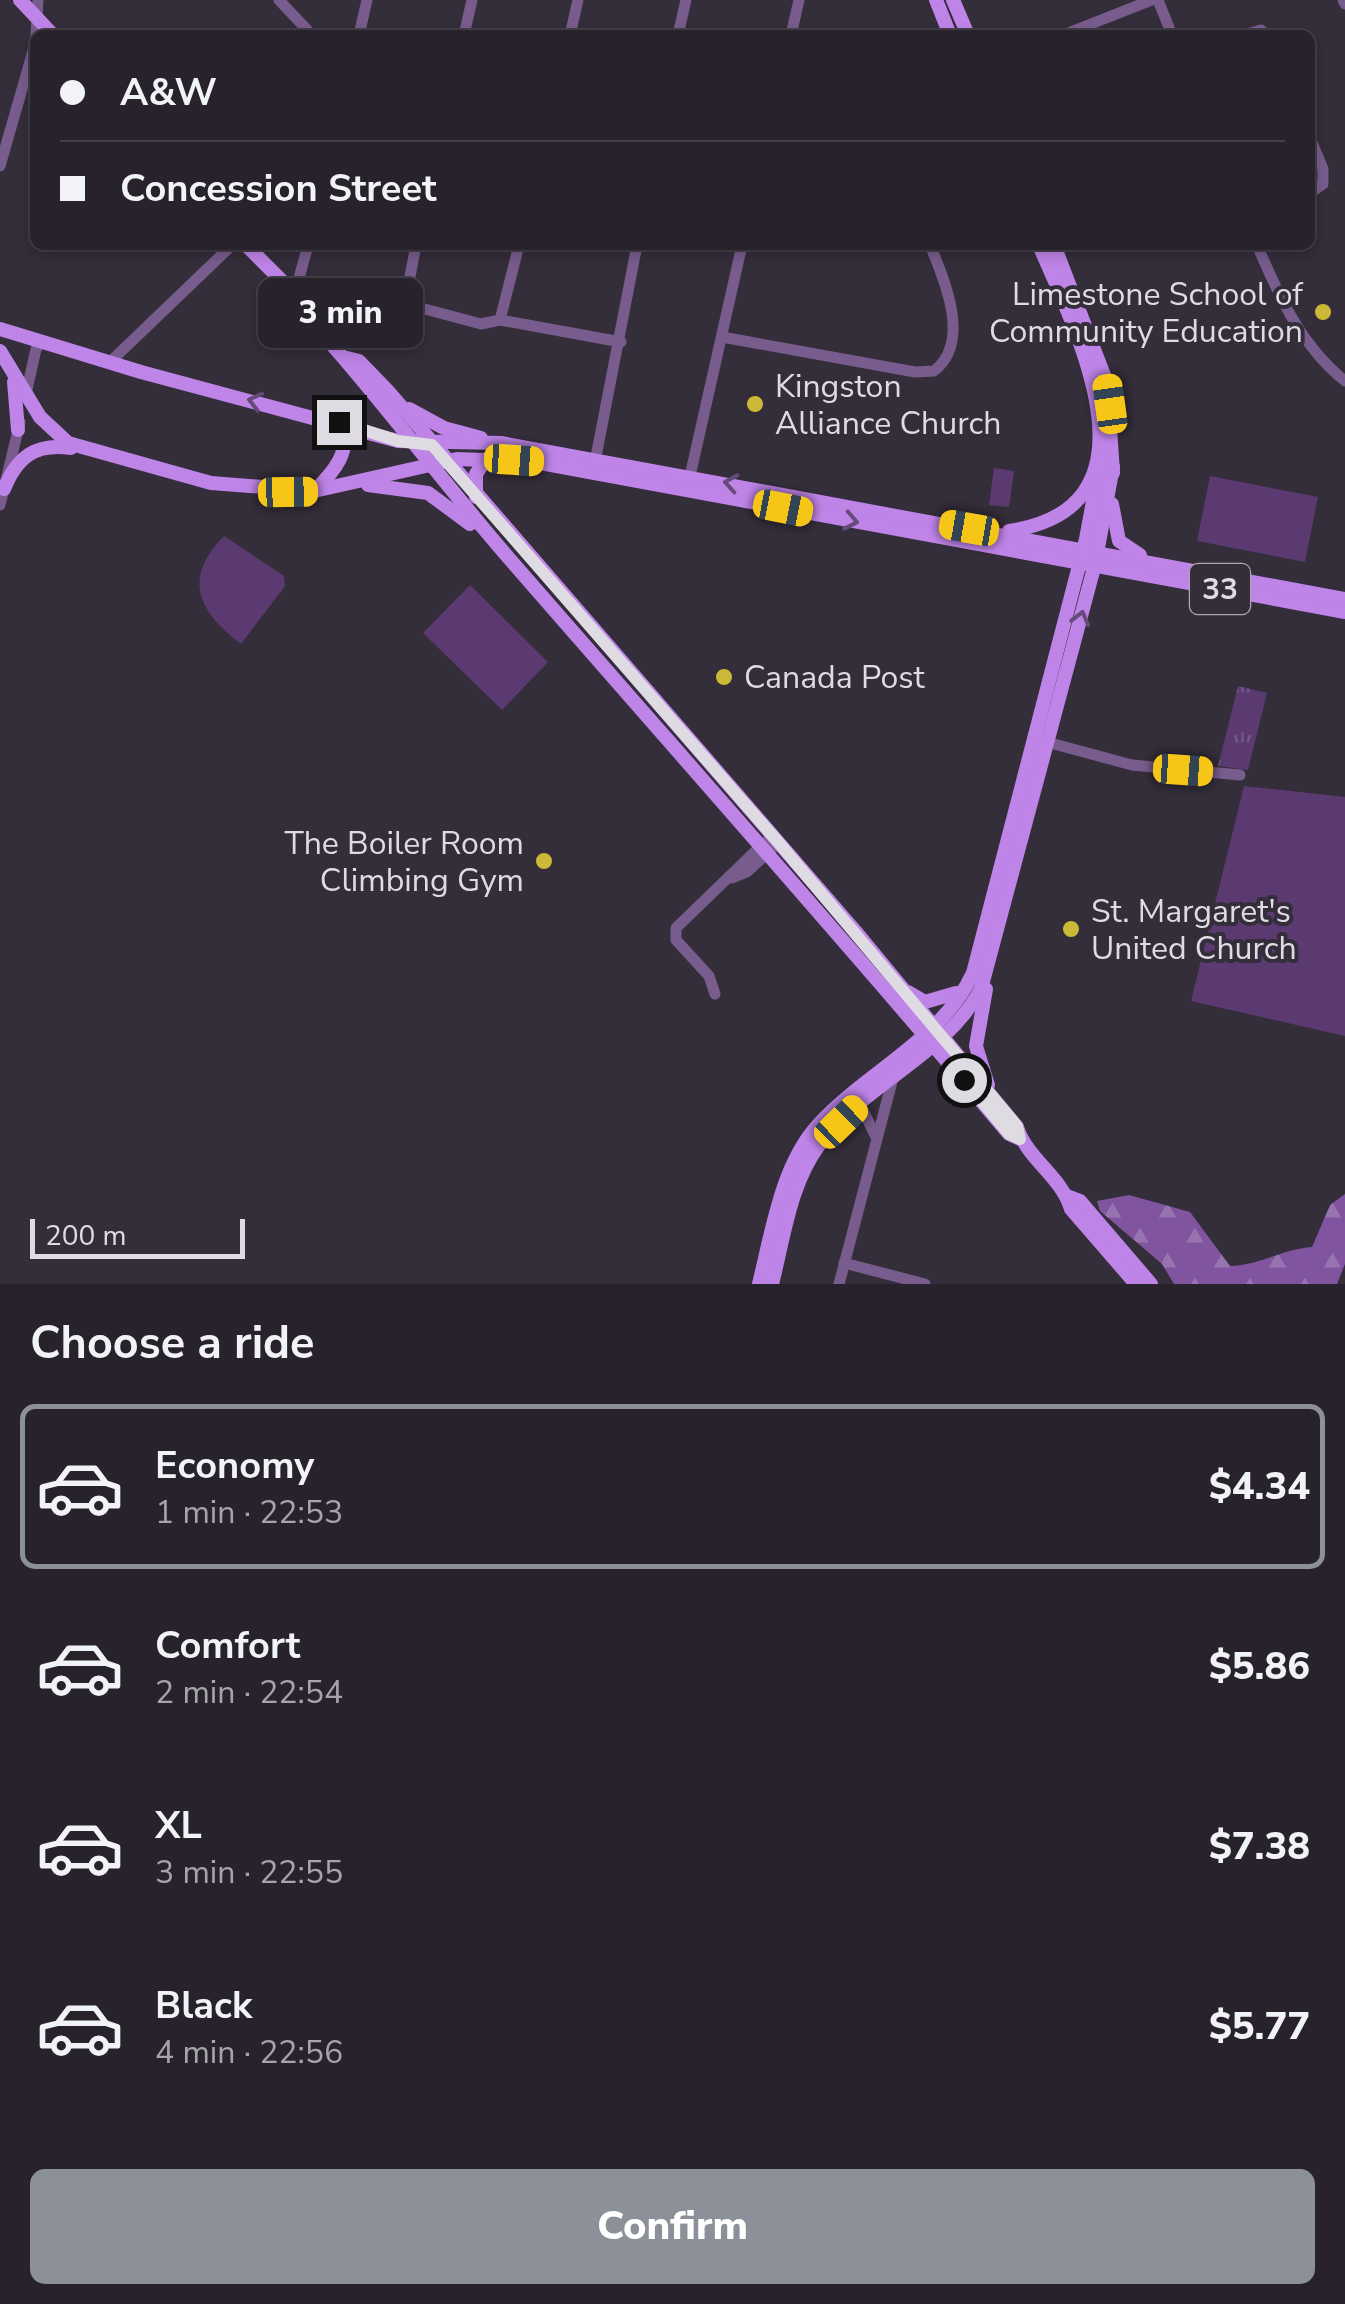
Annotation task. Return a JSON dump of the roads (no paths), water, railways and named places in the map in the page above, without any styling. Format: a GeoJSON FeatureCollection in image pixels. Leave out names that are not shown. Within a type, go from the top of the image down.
{"type":"FeatureCollection","features":[{"type":"Feature","properties":{"kind":"main road"},"geometry":{"type":"LineString","coordinates":[[20,0],[48,30]]}},
{"type":"Feature","properties":{"kind":"main road"},"geometry":{"type":"LineString","coordinates":[[936,0],[948,30]]}},
{"type":"Feature","properties":{"kind":"main road"},"geometry":{"type":"LineString","coordinates":[[953,0],[966,30]]}},
{"type":"Feature","properties":{"kind":"main road"},"geometry":{"type":"LineString","coordinates":[[251,250],[312,311],[313,319],[410,443],[508,558],[901,989],[932,1036],[1017,1126],[1020,1139]]}},
{"type":"Feature","properties":{"kind":"main road"},"geometry":{"type":"LineString","coordinates":[[1041,250],[1094,387],[1112,518],[1119,542],[1132,552],[1173,567]]}},
{"type":"Feature","properties":{"kind":"main road"},"geometry":{"type":"LineString","coordinates":[[993,1100],[976,1046],[1107,463],[1107,384],[1056,250]]}},
{"type":"Feature","properties":{"kind":"main road"},"geometry":{"type":"LineString","coordinates":[[0,328],[110,363],[410,443]]}},
{"type":"Feature","properties":{"kind":"main road"},"geometry":{"type":"LineString","coordinates":[[4,356],[54,433],[88,451]]}},
{"type":"Feature","properties":{"kind":"main road"},"geometry":{"type":"LineString","coordinates":[[4,356],[18,404],[18,430]]}},
{"type":"Feature","properties":{"kind":"main road"},"geometry":{"type":"LineString","coordinates":[[347,358],[358,361],[388,391],[932,1036],[1009,1134],[1020,1139],[1068,1196],[1080,1201],[1136,1284]]}},
{"type":"Feature","properties":{"kind":"main road"},"geometry":{"type":"LineString","coordinates":[[388,391],[423,419],[501,443]]}},
{"type":"Feature","properties":{"kind":"main road"},"geometry":{"type":"LineString","coordinates":[[344,424],[372,419],[372,395]]}},
{"type":"Feature","properties":{"kind":"main road"},"geometry":{"type":"LineString","coordinates":[[314,491],[340,462],[346,438],[344,424]]}},
{"type":"Feature","properties":{"kind":"main road","name":"33"},"geometry":{"type":"LineString","coordinates":[[410,443],[501,443],[595,466],[1345,599]]}},
{"type":"Feature","properties":{"kind":"main road"},"geometry":{"type":"LineString","coordinates":[[2,497],[18,462],[34,449],[52,446],[88,451],[211,483],[314,491],[429,465]]}},
{"type":"Feature","properties":{"kind":"main road"},"geometry":{"type":"LineString","coordinates":[[476,497],[476,474],[486,458]]}},
{"type":"Feature","properties":{"kind":"main road","name":"33"},"geometry":{"type":"LineString","coordinates":[[429,465],[486,458],[595,466]]}},
{"type":"Feature","properties":{"kind":"main road"},"geometry":{"type":"LineString","coordinates":[[998,533],[1056,519],[1107,463]]}},
{"type":"Feature","properties":{"kind":"main road","name":"33"},"geometry":{"type":"LineString","coordinates":[[688,483],[998,533],[1345,612]]}},
{"type":"Feature","properties":{"kind":"main road"},"geometry":{"type":"LineString","coordinates":[[344,486],[388,485],[436,497],[508,558]]}},
{"type":"Feature","properties":{"kind":"main road"},"geometry":{"type":"LineString","coordinates":[[759,1284],[788,1176],[818,1125],[894,1074],[932,1036],[966,988],[1042,741]]}},
{"type":"Feature","properties":{"kind":"main road"},"geometry":{"type":"LineString","coordinates":[[772,1284],[798,1184],[810,1159],[857,1099],[972,1004],[995,950]]}},
{"type":"Feature","properties":{"kind":"main road"},"geometry":{"type":"LineString","coordinates":[[901,989],[925,1002],[941,1001],[966,988]]}},
{"type":"Feature","properties":{"kind":"main road"},"geometry":{"type":"LineString","coordinates":[[1121,1257],[1151,1284]]}},
{"type":"Feature","properties":{"kind":"street"},"geometry":{"type":"LineString","coordinates":[[36,30],[38,0]]}},
{"type":"Feature","properties":{"kind":"street"},"geometry":{"type":"LineString","coordinates":[[279,0],[307,30]]}},
{"type":"Feature","properties":{"kind":"street"},"geometry":{"type":"LineString","coordinates":[[359,30],[367,0]]}},
{"type":"Feature","properties":{"kind":"street"},"geometry":{"type":"LineString","coordinates":[[465,30],[472,0]]}},
{"type":"Feature","properties":{"kind":"street"},"geometry":{"type":"LineString","coordinates":[[571,30],[578,0]]}},
{"type":"Feature","properties":{"kind":"street"},"geometry":{"type":"LineString","coordinates":[[679,30],[686,0]]}},
{"type":"Feature","properties":{"kind":"street"},"geometry":{"type":"LineString","coordinates":[[792,30],[799,0]]}},
{"type":"Feature","properties":{"kind":"street"},"geometry":{"type":"LineString","coordinates":[[1076,30],[1156,0],[1170,30]]}},
{"type":"Feature","properties":{"kind":"street"},"geometry":{"type":"LineString","coordinates":[[0,166],[4,133],[30,58]]}},
{"type":"Feature","properties":{"kind":"street"},"geometry":{"type":"LineString","coordinates":[[1315,150],[1323,169],[1323,184],[1315,189]]}},
{"type":"Feature","properties":{"kind":"street"},"geometry":{"type":"LineString","coordinates":[[110,363],[227,250]]}},
{"type":"Feature","properties":{"kind":"street"},"geometry":{"type":"LineString","coordinates":[[296,298],[307,250]]}},
{"type":"Feature","properties":{"kind":"street"},"geometry":{"type":"LineString","coordinates":[[415,250],[408,282],[410,297],[426,310],[481,324],[500,320],[621,342]]}},
{"type":"Feature","properties":{"kind":"street"},"geometry":{"type":"LineString","coordinates":[[500,320],[518,250]]}},
{"type":"Feature","properties":{"kind":"street"},"geometry":{"type":"LineString","coordinates":[[595,466],[635,250]]}},
{"type":"Feature","properties":{"kind":"street"},"geometry":{"type":"LineString","coordinates":[[688,483],[741,250]]}},
{"type":"Feature","properties":{"kind":"street"},"geometry":{"type":"LineString","coordinates":[[722,336],[915,372],[934,372],[946,360],[952,306],[932,250]]}},
{"type":"Feature","properties":{"kind":"street"},"geometry":{"type":"LineString","coordinates":[[1260,250],[1284,308],[1314,350],[1345,381]]}},
{"type":"Feature","properties":{"kind":"street"},"geometry":{"type":"LineString","coordinates":[[2,497],[26,394],[43,342]]}},
{"type":"Feature","properties":{"kind":"street"},"geometry":{"type":"LineString","coordinates":[[1042,741],[1132,765],[1240,776]]}},
{"type":"Feature","properties":{"kind":"street"},"geometry":{"type":"LineString","coordinates":[[715,994],[709,976],[674,934],[770,844]]}},
{"type":"Feature","properties":{"kind":"street"},"geometry":{"type":"LineString","coordinates":[[839,1284],[894,1074]]}},
{"type":"Feature","properties":{"kind":"street"},"geometry":{"type":"LineString","coordinates":[[857,1099],[876,1139]]}},
{"type":"Feature","properties":{"kind":"street"},"geometry":{"type":"LineString","coordinates":[[844,1263],[925,1284]]}},
{"type":"Feature","properties":{"kind":"place","name":"Limestone School of Community Education"},"geometry":{"type":"Point","coordinates":[1323,312]}},
{"type":"Feature","properties":{"kind":"place","name":"Kingston Alliance Church"},"geometry":{"type":"Point","coordinates":[755,404]}},
{"type":"Feature","properties":{"kind":"place","name":"Canada Post"},"geometry":{"type":"Point","coordinates":[724,677]}},
{"type":"Feature","properties":{"kind":"place","name":"The Boiler Room Climbing Gym"},"geometry":{"type":"Point","coordinates":[544,861]}},
{"type":"Feature","properties":{"kind":"place","name":"St. Margaret's United Church"},"geometry":{"type":"Point","coordinates":[1071,929]}}]}
